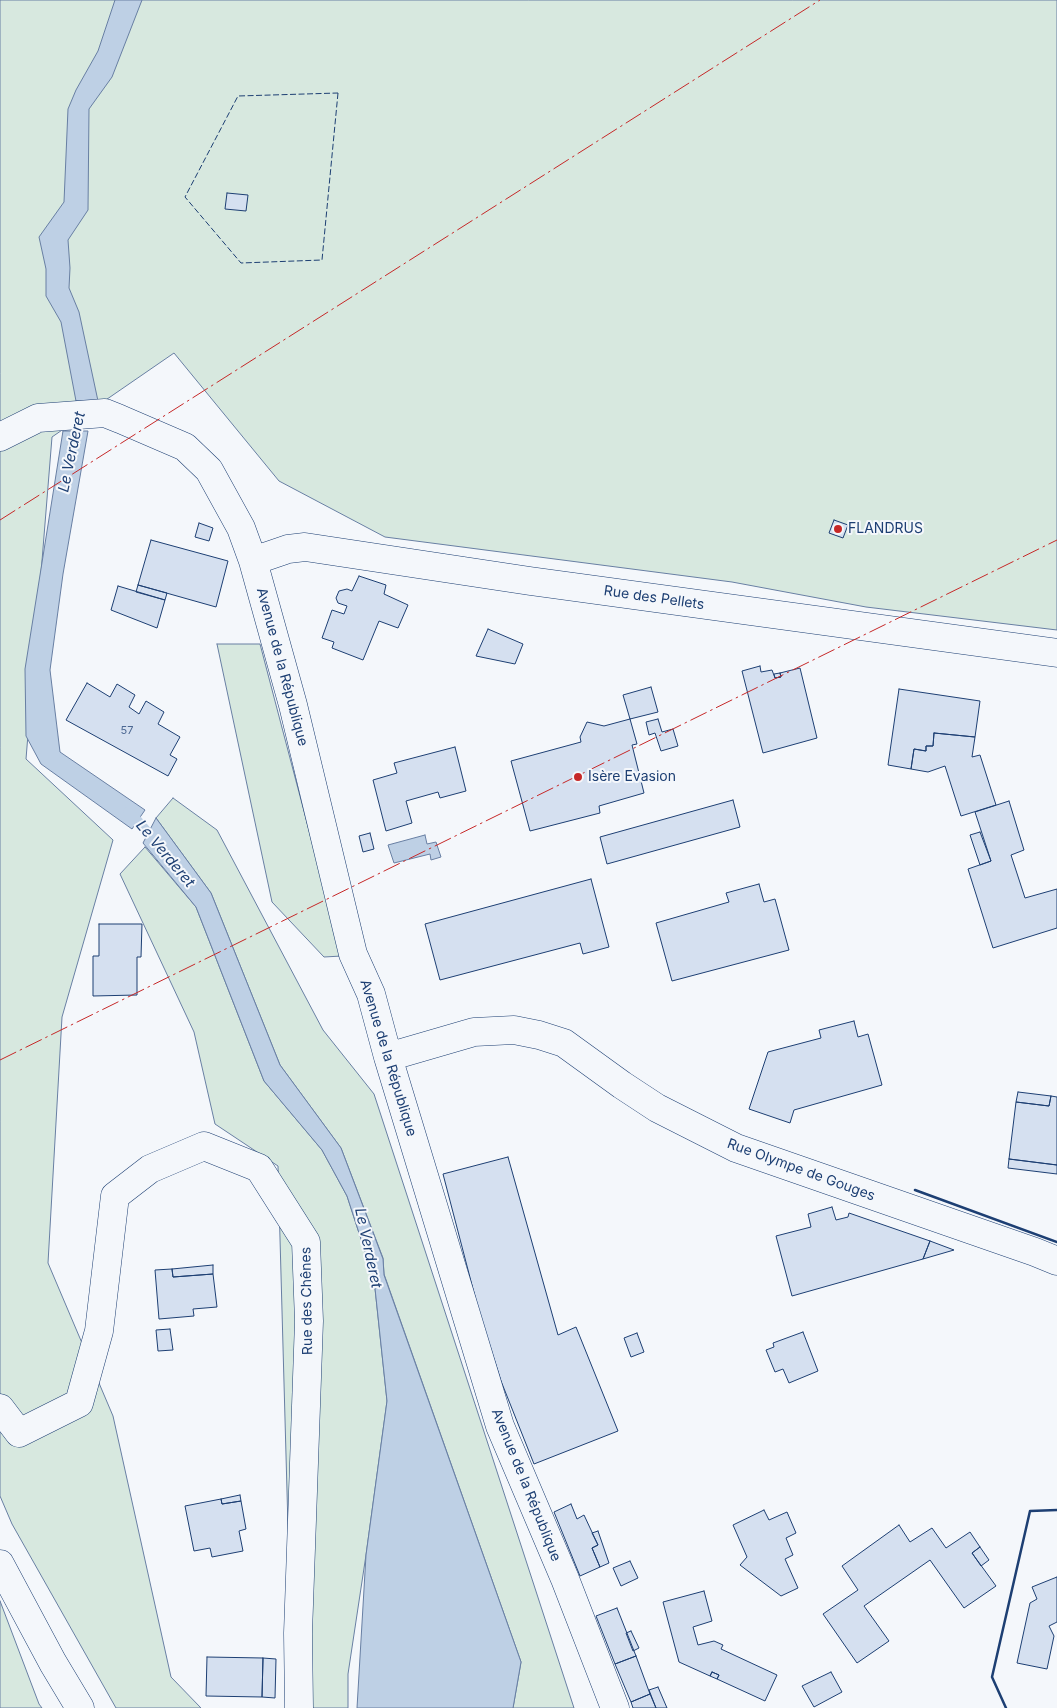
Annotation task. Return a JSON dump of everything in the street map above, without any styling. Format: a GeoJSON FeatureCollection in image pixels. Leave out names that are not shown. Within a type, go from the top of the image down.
{"type":"FeatureCollection","features":[{"type":"Feature","properties":{"kind":"street","name":"Avenue de la République"},"geometry":{"type":"LineString","coordinates":[[0,437],[38,418],[112,416],[185,447],[209,470],[241,528],[253,561],[294,705],[354,954],[371,994],[388,1057],[500,1426],[565,1579],[615,1708]]}},
{"type":"Feature","properties":{"kind":"street","name":"Rue des Pellets"},"geometry":{"type":"LineString","coordinates":[[253,561],[288,549],[305,548],[530,581],[1057,653]]}},
{"type":"Feature","properties":{"kind":"street","name":"Rue Olympe de Gouges"},"geometry":{"type":"LineString","coordinates":[[388,1057],[474,1032],[514,1030],[539,1035],[564,1043],[657,1108],[736,1148],[1057,1261]]}},
{"type":"Feature","properties":{"kind":"street","name":"Rue des Chênes"},"geometry":{"type":"LineString","coordinates":[[0,1408],[19,1432],[79,1403],[99,1331],[115,1196],[150,1169],[204,1146],[259,1168],[306,1242],[309,1320],[298,1633],[299,1708]]}},
{"type":"Feature","properties":{"kind":"street"},"geometry":{"type":"LineString","coordinates":[[0,1564],[53,1663],[80,1708]]}},
{"type":"Feature","properties":{"kind":"shaded area"},"geometry":{"type":"Polygon","coordinates":[[[0,0],[1057,0],[1057,630],[866,607],[732,582],[385,537],[279,481],[174,353],[52,437],[26,759],[113,840],[62,1017],[48,1263],[113,1416],[171,1677],[201,1708],[116,1708],[12,1524],[0,1496],[0,0]]]}},
{"type":"Feature","properties":{"kind":"shaded area"},"geometry":{"type":"Polygon","coordinates":[[[217,644],[260,644],[342,956],[324,957],[272,902],[217,644]]]}},
{"type":"Feature","properties":{"kind":"shaded area"},"geometry":{"type":"Polygon","coordinates":[[[173,798],[217,830],[323,1030],[374,1094],[574,1708],[513,1708],[521,1662],[384,1274],[383,1258],[341,1148],[280,1065],[211,893],[156,818],[173,798]]]}},
{"type":"Feature","properties":{"kind":"shaded area"},"geometry":{"type":"Polygon","coordinates":[[[145,847],[196,907],[264,1081],[322,1150],[347,1196],[374,1279],[387,1401],[348,1674],[348,1708],[293,1708],[278,1166],[215,1124],[194,1032],[120,874],[145,847]]]}},
{"type":"Feature","properties":{"kind":"shaded area"},"geometry":{"type":"Polygon","coordinates":[[[0,1601],[39,1704],[42,1708],[0,1708],[0,1601]]]}},
{"type":"Feature","properties":{"kind":"water","name":"Le Verderet"},"geometry":{"type":"Polygon","coordinates":[[[115,0],[142,0],[112,77],[89,109],[88,210],[68,240],[69,288],[79,312],[98,401],[76,401],[61,322],[46,296],[46,269],[39,237],[64,202],[68,109],[76,90],[98,51],[115,0]]]}},
{"type":"Feature","properties":{"kind":"water"},"geometry":{"type":"Polygon","coordinates":[[[63,431],[88,431],[63,574],[50,670],[60,752],[145,810],[132,829],[41,764],[26,736],[25,669],[63,431]]]}},
{"type":"Feature","properties":{"kind":"water"},"geometry":{"type":"Polygon","coordinates":[[[156,818],[211,893],[280,1065],[341,1148],[383,1259],[384,1275],[521,1662],[513,1708],[357,1708],[366,1555],[387,1401],[374,1279],[347,1196],[322,1150],[264,1081],[196,907],[143,843],[156,818]]]}},
{"type":"Feature","properties":{"kind":"water"},"geometry":{"type":"Polygon","coordinates":[[[425,835],[427,844],[436,842],[441,857],[431,860],[430,854],[394,863],[388,845],[425,835]]]}},
{"type":"Feature","properties":{"kind":"building"},"geometry":{"type":"Polygon","coordinates":[[[227,193],[248,195],[246,211],[225,209],[227,193]]]}},
{"type":"Feature","properties":{"kind":"building","name":"FLANDRUS"},"geometry":{"type":"Polygon","coordinates":[[[834,520],[848,525],[843,538],[829,533],[834,520]]]}},
{"type":"Feature","properties":{"kind":"building"},"geometry":{"type":"Polygon","coordinates":[[[199,523],[213,528],[209,541],[195,537],[199,523]]]}},
{"type":"Feature","properties":{"kind":"building"},"geometry":{"type":"Polygon","coordinates":[[[151,540],[228,561],[216,607],[138,585],[151,540]]]}},
{"type":"Feature","properties":{"kind":"building"},"geometry":{"type":"Polygon","coordinates":[[[359,576],[386,585],[384,594],[408,605],[398,628],[379,621],[363,660],[332,648],[334,642],[322,638],[332,610],[344,614],[347,606],[338,603],[336,598],[339,591],[347,589],[352,591],[359,576]]]}},
{"type":"Feature","properties":{"kind":"building"},"geometry":{"type":"Polygon","coordinates":[[[138,585],[167,593],[165,600],[136,592],[138,585]]]}},
{"type":"Feature","properties":{"kind":"building"},"geometry":{"type":"Polygon","coordinates":[[[118,586],[165,600],[157,628],[111,610],[118,586]]]}},
{"type":"Feature","properties":{"kind":"building"},"geometry":{"type":"Polygon","coordinates":[[[488,629],[523,644],[515,664],[476,656],[488,629]]]}},
{"type":"Feature","properties":{"kind":"building"},"geometry":{"type":"Polygon","coordinates":[[[760,666],[761,672],[772,670],[775,678],[781,677],[780,673],[800,668],[817,738],[763,753],[742,671],[760,666]]]}},
{"type":"Feature","properties":{"kind":"building"},"geometry":{"type":"Polygon","coordinates":[[[780,673],[781,677],[775,678],[774,674],[780,673]]]}},
{"type":"Feature","properties":{"kind":"building"},"geometry":{"type":"Polygon","coordinates":[[[87,683],[110,697],[117,684],[135,695],[129,707],[139,714],[146,701],[164,712],[158,724],[180,737],[170,755],[177,759],[168,776],[66,720],[87,683]]]}},
{"type":"Feature","properties":{"kind":"building"},"geometry":{"type":"Polygon","coordinates":[[[651,687],[658,712],[630,719],[623,695],[651,687]]]}},
{"type":"Feature","properties":{"kind":"building"},"geometry":{"type":"Polygon","coordinates":[[[899,689],[980,701],[975,737],[934,733],[933,746],[926,746],[926,751],[914,749],[911,769],[888,765],[899,689]]]}},
{"type":"Feature","properties":{"kind":"building","name":"Isère Evasion"},"geometry":{"type":"Polygon","coordinates":[[[630,719],[637,744],[632,745],[644,793],[599,806],[600,813],[530,831],[511,761],[581,742],[580,737],[587,722],[604,726],[630,719]]]}},
{"type":"Feature","properties":{"kind":"building"},"geometry":{"type":"Polygon","coordinates":[[[658,719],[662,732],[673,729],[678,746],[661,751],[655,733],[649,735],[646,722],[658,719]]]}},
{"type":"Feature","properties":{"kind":"building"},"geometry":{"type":"Polygon","coordinates":[[[934,733],[975,737],[972,757],[980,755],[996,805],[961,816],[945,766],[928,772],[911,769],[914,749],[926,751],[926,746],[933,746],[934,733]]]}},
{"type":"Feature","properties":{"kind":"building"},"geometry":{"type":"Polygon","coordinates":[[[455,747],[466,791],[440,798],[438,792],[406,801],[412,823],[386,831],[373,780],[397,773],[394,763],[455,747]]]}},
{"type":"Feature","properties":{"kind":"building"},"geometry":{"type":"Polygon","coordinates":[[[733,800],[740,827],[607,864],[600,837],[733,800]]]}},
{"type":"Feature","properties":{"kind":"building"},"geometry":{"type":"Polygon","coordinates":[[[1009,801],[1024,850],[1011,855],[1025,898],[1057,889],[1057,928],[993,948],[968,869],[991,861],[975,812],[1009,801]]]}},
{"type":"Feature","properties":{"kind":"building"},"geometry":{"type":"Polygon","coordinates":[[[980,832],[991,861],[980,865],[970,835],[980,832]]]}},
{"type":"Feature","properties":{"kind":"building"},"geometry":{"type":"Polygon","coordinates":[[[370,833],[374,849],[363,852],[359,836],[370,833]]]}},
{"type":"Feature","properties":{"kind":"building"},"geometry":{"type":"Polygon","coordinates":[[[591,879],[609,947],[583,954],[580,943],[440,980],[425,924],[591,879]]]}},
{"type":"Feature","properties":{"kind":"building"},"geometry":{"type":"Polygon","coordinates":[[[759,884],[764,902],[775,899],[789,950],[672,981],[656,923],[729,902],[726,893],[759,884]]]}},
{"type":"Feature","properties":{"kind":"building"},"geometry":{"type":"Polygon","coordinates":[[[99,924],[142,924],[141,957],[137,957],[137,995],[93,996],[93,956],[99,956],[99,924]]]}},
{"type":"Feature","properties":{"kind":"building"},"geometry":{"type":"Polygon","coordinates":[[[854,1021],[858,1037],[868,1034],[882,1085],[794,1110],[790,1123],[749,1109],[768,1052],[821,1038],[819,1030],[854,1021]]]}},
{"type":"Feature","properties":{"kind":"building"},"geometry":{"type":"Polygon","coordinates":[[[1018,1092],[1051,1096],[1049,1106],[1016,1102],[1018,1092]]]}},
{"type":"Feature","properties":{"kind":"building"},"geometry":{"type":"Polygon","coordinates":[[[1051,1096],[1057,1097],[1057,1165],[1009,1159],[1016,1102],[1049,1106],[1051,1096]]]}},
{"type":"Feature","properties":{"kind":"building"},"geometry":{"type":"Polygon","coordinates":[[[508,1157],[558,1335],[576,1327],[618,1431],[534,1464],[501,1381],[479,1312],[443,1174],[508,1157]]]}},
{"type":"Feature","properties":{"kind":"building"},"geometry":{"type":"Polygon","coordinates":[[[1009,1159],[1057,1165],[1057,1174],[1008,1168],[1009,1159]]]}},
{"type":"Feature","properties":{"kind":"building"},"geometry":{"type":"Polygon","coordinates":[[[832,1207],[836,1220],[848,1217],[849,1213],[930,1241],[923,1259],[792,1296],[776,1236],[811,1227],[808,1214],[832,1207]]]}},
{"type":"Feature","properties":{"kind":"building"},"geometry":{"type":"Polygon","coordinates":[[[930,1241],[954,1250],[923,1259],[930,1241]]]}},
{"type":"Feature","properties":{"kind":"building"},"geometry":{"type":"Polygon","coordinates":[[[213,1265],[213,1274],[173,1277],[172,1269],[213,1265]]]}},
{"type":"Feature","properties":{"kind":"building"},"geometry":{"type":"Polygon","coordinates":[[[172,1269],[173,1277],[213,1274],[217,1307],[193,1309],[194,1316],[159,1319],[155,1270],[172,1269]]]}},
{"type":"Feature","properties":{"kind":"building"},"geometry":{"type":"Polygon","coordinates":[[[170,1329],[173,1350],[158,1351],[156,1330],[170,1329]]]}},
{"type":"Feature","properties":{"kind":"building"},"geometry":{"type":"Polygon","coordinates":[[[803,1332],[818,1371],[789,1383],[783,1369],[775,1372],[766,1350],[774,1347],[773,1343],[803,1332]]]}},
{"type":"Feature","properties":{"kind":"building"},"geometry":{"type":"Polygon","coordinates":[[[637,1333],[644,1352],[631,1357],[624,1338],[637,1333]]]}},
{"type":"Feature","properties":{"kind":"building"},"geometry":{"type":"Polygon","coordinates":[[[240,1495],[241,1501],[222,1504],[221,1499],[240,1495]]]}},
{"type":"Feature","properties":{"kind":"building"},"geometry":{"type":"Polygon","coordinates":[[[221,1499],[222,1504],[241,1501],[246,1529],[239,1531],[243,1551],[212,1557],[210,1548],[194,1551],[185,1506],[221,1499]]]}},
{"type":"Feature","properties":{"kind":"building"},"geometry":{"type":"Polygon","coordinates":[[[571,1504],[577,1519],[584,1515],[598,1545],[592,1548],[600,1567],[580,1576],[554,1512],[571,1504]]]}},
{"type":"Feature","properties":{"kind":"building"},"geometry":{"type":"Polygon","coordinates":[[[764,1510],[769,1520],[787,1512],[796,1533],[786,1538],[793,1555],[785,1559],[798,1588],[781,1596],[740,1565],[747,1557],[733,1525],[764,1510]]]}},
{"type":"Feature","properties":{"kind":"building"},"geometry":{"type":"Polygon","coordinates":[[[899,1525],[910,1542],[932,1528],[946,1548],[970,1532],[980,1547],[972,1553],[996,1586],[964,1608],[930,1560],[864,1606],[889,1641],[857,1663],[823,1614],[858,1590],[842,1566],[899,1525]]]}},
{"type":"Feature","properties":{"kind":"building"},"geometry":{"type":"Polygon","coordinates":[[[598,1531],[609,1563],[600,1567],[592,1548],[598,1545],[592,1533],[598,1531]]]}},
{"type":"Feature","properties":{"kind":"building"},"geometry":{"type":"Polygon","coordinates":[[[980,1547],[989,1560],[981,1566],[972,1553],[980,1547]]]}},
{"type":"Feature","properties":{"kind":"building"},"geometry":{"type":"Polygon","coordinates":[[[630,1561],[638,1578],[621,1586],[613,1568],[630,1561]]]}},
{"type":"Feature","properties":{"kind":"building"},"geometry":{"type":"Polygon","coordinates":[[[1057,1577],[1057,1622],[1049,1626],[1054,1636],[1047,1669],[1017,1663],[1030,1603],[1037,1599],[1032,1587],[1057,1577]]]}},
{"type":"Feature","properties":{"kind":"building"},"geometry":{"type":"Polygon","coordinates":[[[704,1591],[712,1621],[693,1627],[698,1645],[714,1641],[723,1645],[721,1649],[777,1675],[765,1701],[717,1679],[719,1675],[712,1672],[710,1676],[679,1662],[663,1602],[704,1591]]]}},
{"type":"Feature","properties":{"kind":"building"},"geometry":{"type":"Polygon","coordinates":[[[617,1608],[636,1656],[615,1664],[596,1616],[617,1608]]]}},
{"type":"Feature","properties":{"kind":"building"},"geometry":{"type":"Polygon","coordinates":[[[631,1631],[639,1648],[633,1651],[626,1633],[631,1631]]]}},
{"type":"Feature","properties":{"kind":"building"},"geometry":{"type":"Polygon","coordinates":[[[636,1656],[650,1694],[631,1702],[615,1664],[636,1656]]]}},
{"type":"Feature","properties":{"kind":"building"},"geometry":{"type":"Polygon","coordinates":[[[207,1657],[263,1658],[262,1697],[206,1696],[207,1657]]]}},
{"type":"Feature","properties":{"kind":"building"},"geometry":{"type":"Polygon","coordinates":[[[263,1658],[276,1659],[275,1698],[262,1697],[263,1658]]]}},
{"type":"Feature","properties":{"kind":"building"},"geometry":{"type":"Polygon","coordinates":[[[712,1672],[719,1675],[717,1679],[710,1676],[712,1672]]]}},
{"type":"Feature","properties":{"kind":"building"},"geometry":{"type":"Polygon","coordinates":[[[831,1672],[842,1692],[814,1707],[802,1686],[831,1672]]]}},
{"type":"Feature","properties":{"kind":"building"},"geometry":{"type":"Polygon","coordinates":[[[658,1687],[667,1708],[656,1708],[649,1690],[658,1687]]]}},
{"type":"Feature","properties":{"kind":"building"},"geometry":{"type":"Polygon","coordinates":[[[650,1694],[656,1708],[633,1708],[631,1702],[650,1694]]]}},
{"type":"Feature","properties":{"kind":"waterway","name":"Le Verderet"},"geometry":{"type":"LineString","coordinates":[[128,812],[157,843]]}},
{"type":"Feature","properties":{"kind":"fence"},"geometry":{"type":"LineString","coordinates":[[338,93],[322,260],[241,263],[185,197],[238,96],[338,93]]}},
{"type":"Feature","properties":{"kind":"wall"},"geometry":{"type":"LineString","coordinates":[[915,1190],[1057,1242]]}},
{"type":"Feature","properties":{"kind":"wall"},"geometry":{"type":"LineString","coordinates":[[1006,1708],[992,1677],[1030,1511],[1057,1510]]}},
{"type":"Feature","properties":{"kind":"power"},"geometry":{"type":"LineString","coordinates":[[0,520],[820,0]]}},
{"type":"Feature","properties":{"kind":"power"},"geometry":{"type":"LineString","coordinates":[[0,1060],[1057,540]]}},
{"type":"Feature","properties":{"kind":"place","name":"FLANDRUS"},"geometry":{"type":"Point","coordinates":[838,529]}},
{"type":"Feature","properties":{"kind":"place","name":"Isère Evasion"},"geometry":{"type":"Point","coordinates":[578,777]}}]}
